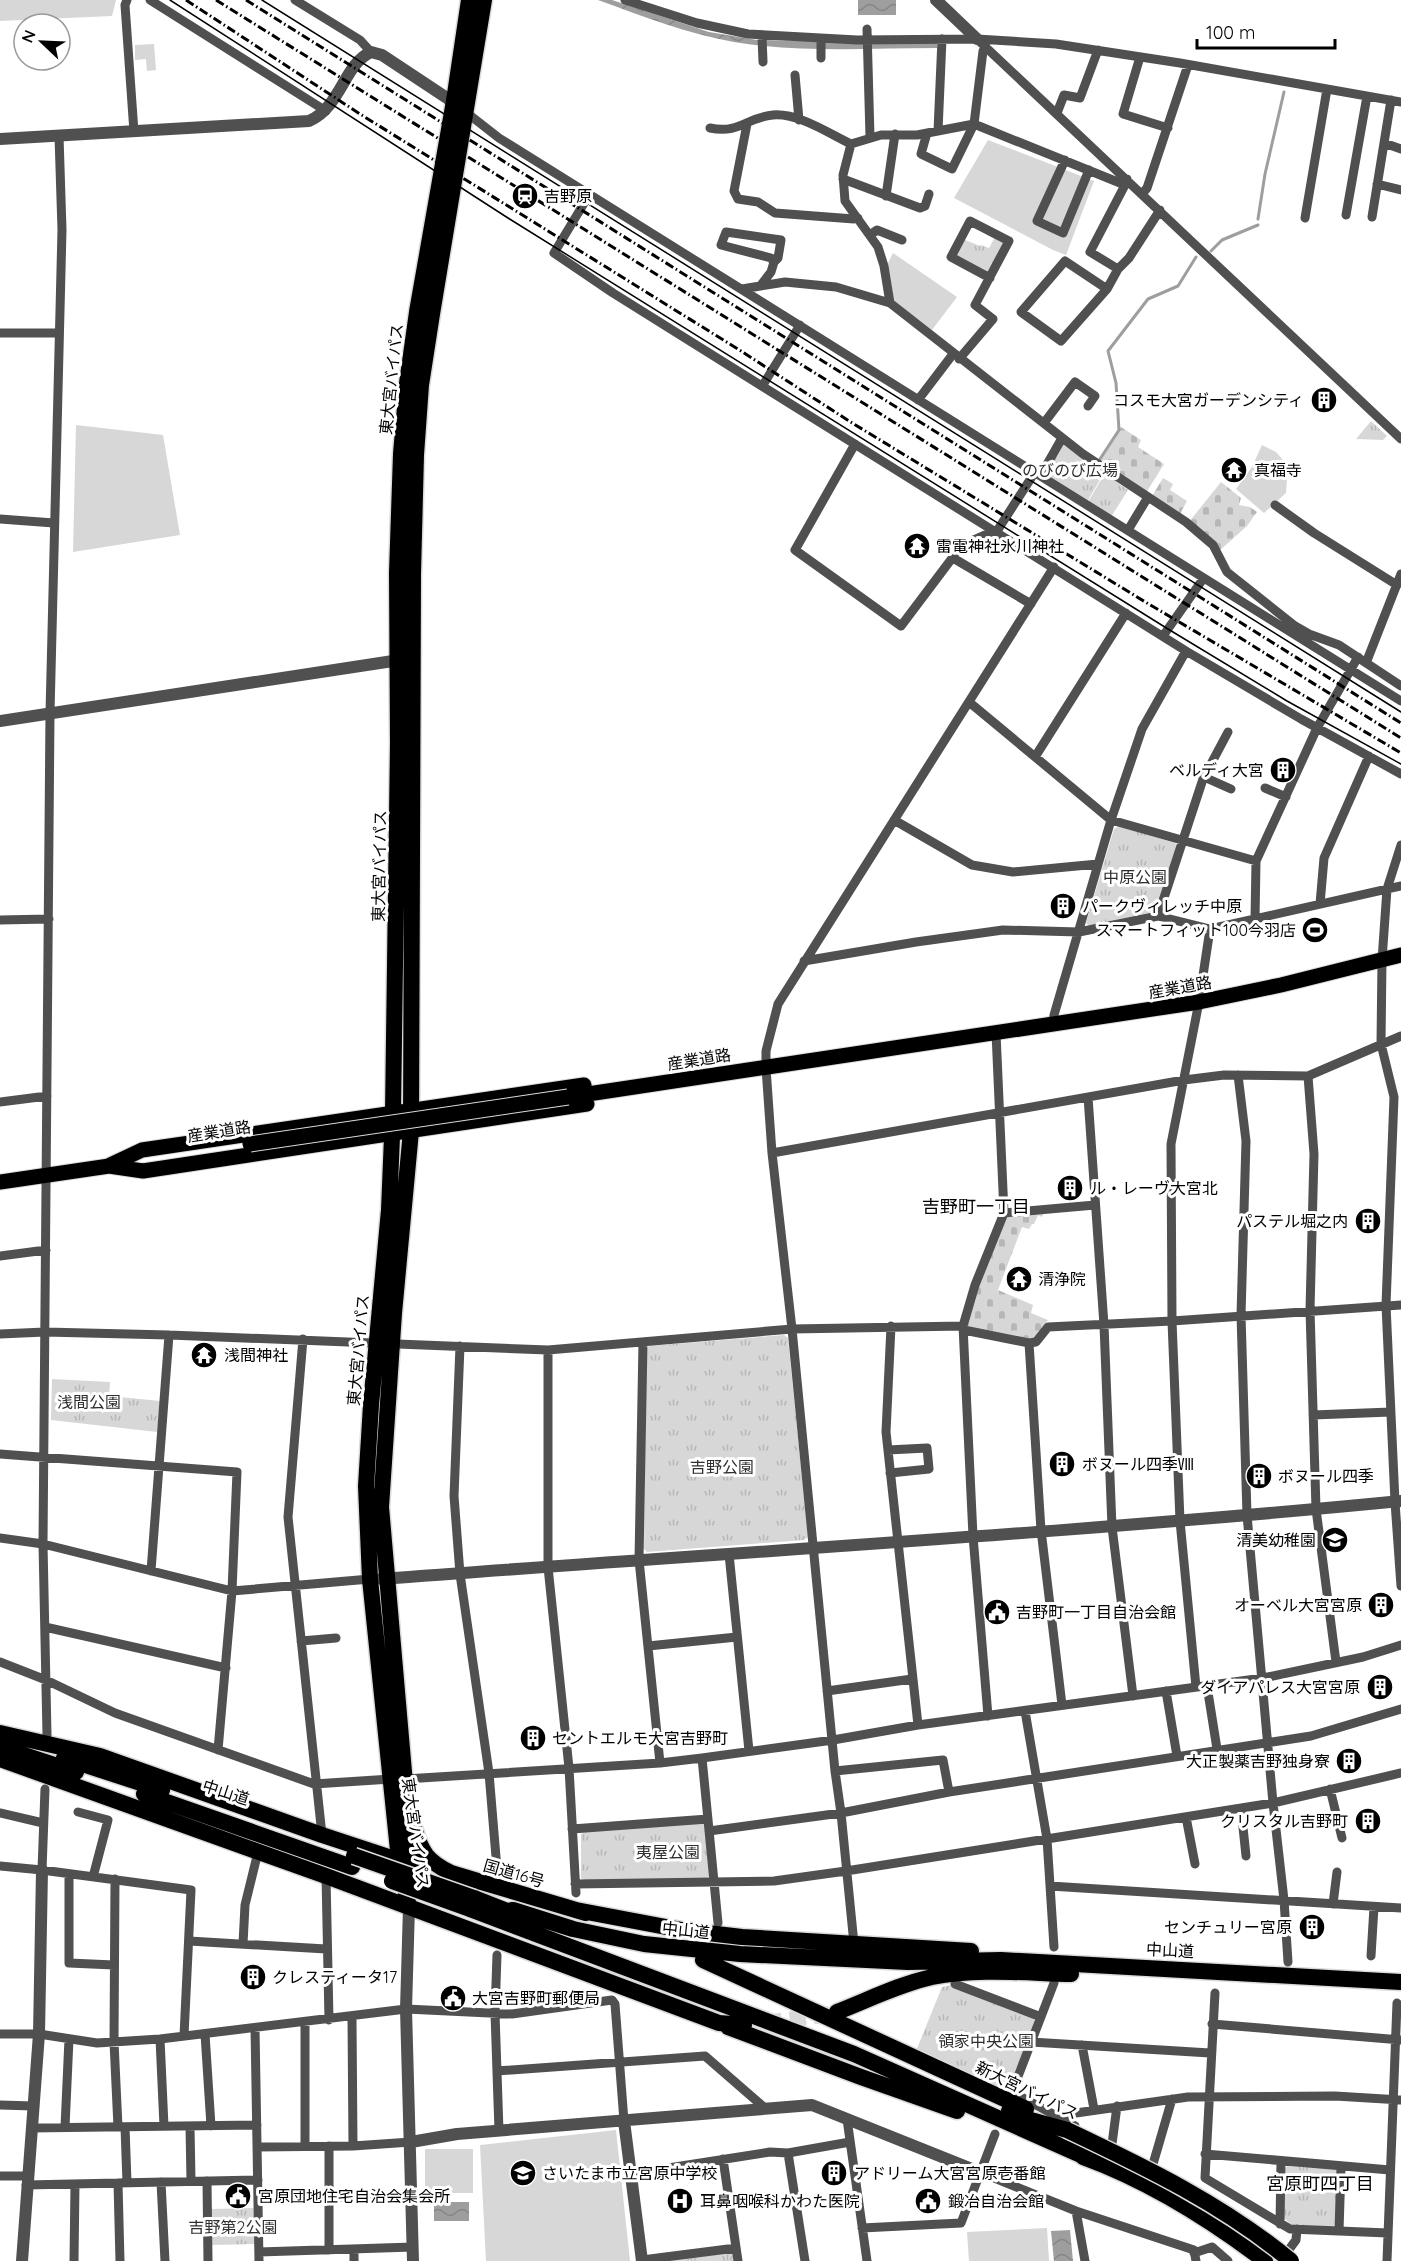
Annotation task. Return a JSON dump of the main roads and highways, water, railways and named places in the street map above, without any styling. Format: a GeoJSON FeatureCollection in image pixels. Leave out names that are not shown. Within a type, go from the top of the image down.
{"type":"FeatureCollection","features":[{"type":"Feature","properties":{"kind":"highway","name":"東大宮バイパス"},"geometry":{"type":"LineString","coordinates":[[384,1343],[412,1109],[406,659],[397,573],[401,454],[407,382],[421,288],[469,0]]}},
{"type":"Feature","properties":{"kind":"highway","name":"東大宮バイパス"},"geometry":{"type":"LineString","coordinates":[[409,1907],[378,1579],[406,659],[416,455],[422,385],[484,0]]}},
{"type":"Feature","properties":{"kind":"highway"},"geometry":{"type":"LineString","coordinates":[[0,1735],[100,1756],[405,1862]]}},
{"type":"Feature","properties":{"kind":"highway","name":"中山道"},"geometry":{"type":"LineString","coordinates":[[0,1735],[248,1818],[353,1862],[472,1903],[507,1911],[513,1910],[573,1929],[644,1944],[740,1954],[908,1962],[1001,1959],[1401,1982]]}},
{"type":"Feature","properties":{"kind":"highway"},"geometry":{"type":"LineString","coordinates":[[0,1747],[353,1862]]}},
{"type":"Feature","properties":{"kind":"highway"},"geometry":{"type":"LineString","coordinates":[[0,1759],[326,1876],[754,2038],[1092,2160]]}},
{"type":"Feature","properties":{"kind":"highway","name":"東大宮バイパス"},"geometry":{"type":"LineString","coordinates":[[398,1779],[406,1804],[405,1862]]}},
{"type":"Feature","properties":{"kind":"highway","name":"国道16号"},"geometry":{"type":"LineString","coordinates":[[406,1804],[420,1846],[426,1857],[434,1864],[451,1873],[575,1895],[648,1936]]}},
{"type":"Feature","properties":{"kind":"highway"},"geometry":{"type":"LineString","coordinates":[[409,1907],[424,1886],[436,1877],[451,1873]]}},
{"type":"Feature","properties":{"kind":"highway"},"geometry":{"type":"LineString","coordinates":[[575,1895],[682,1930],[795,1942],[1049,1955],[1166,1965],[1176,1968]]}},
{"type":"Feature","properties":{"kind":"highway"},"geometry":{"type":"LineString","coordinates":[[472,1903],[854,2054],[1092,2160],[1173,2201],[1233,2238],[1264,2261]]}},
{"type":"Feature","properties":{"kind":"highway"},"geometry":{"type":"LineString","coordinates":[[507,1911],[857,2047],[1027,2119],[1067,2130]]}},
{"type":"Feature","properties":{"kind":"highway","name":"新大宮バイパス"},"geometry":{"type":"LineString","coordinates":[[703,1960],[1067,2130],[1179,2185],[1239,2223],[1291,2261]]}},
{"type":"Feature","properties":{"kind":"highway","name":"中山道"},"geometry":{"type":"LineString","coordinates":[[837,2012],[930,1978],[993,1971],[1215,1980],[1399,1998]]}},
{"type":"Feature","properties":{"kind":"highway"},"geometry":{"type":"LineString","coordinates":[[719,2023],[744,2025]]}},
{"type":"Feature","properties":{"kind":"main road","name":"産業道路"},"geometry":{"type":"LineString","coordinates":[[0,1182],[1199,1002],[1281,985],[1401,955]]}},
{"type":"Feature","properties":{"kind":"main road"},"geometry":{"type":"LineString","coordinates":[[108,1166],[142,1150],[412,1109],[659,1074],[706,1077]]}},
{"type":"Feature","properties":{"kind":"main road"},"geometry":{"type":"LineString","coordinates":[[108,1166],[143,1171],[392,1134],[664,1092],[706,1077]]}},
{"type":"Feature","properties":{"kind":"water"},"geometry":{"type":"Polygon","coordinates":[[[598,0],[612,0],[709,32],[757,40],[937,43],[937,48],[810,49],[734,42],[682,29],[598,0]]]}},
{"type":"Feature","properties":{"kind":"water"},"geometry":{"type":"Polygon","coordinates":[[[858,0],[896,0],[896,15],[858,15],[858,0]]]}},
{"type":"Feature","properties":{"kind":"water"},"geometry":{"type":"Polygon","coordinates":[[[434,2202],[469,2202],[469,2221],[434,2221],[434,2202]]]}},
{"type":"Feature","properties":{"kind":"water"},"geometry":{"type":"Polygon","coordinates":[[[1070,2230],[1073,2261],[1054,2261],[1051,2231],[1070,2230]]]}},
{"type":"Feature","properties":{"kind":"waterway"},"geometry":{"type":"LineString","coordinates":[[1258,219],[1265,174],[1284,92]]}},
{"type":"Feature","properties":{"kind":"waterway"},"geometry":{"type":"LineString","coordinates":[[1211,251],[1222,240],[1258,225]]}},
{"type":"Feature","properties":{"kind":"waterway"},"geometry":{"type":"LineString","coordinates":[[1100,459],[1119,430],[1116,383],[1108,351],[1148,299],[1178,286],[1196,257]]}},
{"type":"Feature","properties":{"kind":"tunnel"},"geometry":{"type":"LineString","coordinates":[[766,2023],[830,2014]]}},
{"type":"Feature","properties":{"kind":"tram line"},"geometry":{"type":"LineString","coordinates":[[170,0],[508,218],[1168,629],[1287,701],[1401,764]]}},
{"type":"Feature","properties":{"kind":"tram line"},"geometry":{"type":"LineString","coordinates":[[262,0],[1401,712]]}},
{"type":"Feature","properties":{"kind":"railway"},"geometry":{"type":"LineString","coordinates":[[186,0],[360,114],[741,351],[849,421],[1147,603],[1401,753]]}},
{"type":"Feature","properties":{"kind":"railway"},"geometry":{"type":"LineString","coordinates":[[216,0],[1401,738]]}},
{"type":"Feature","properties":{"kind":"railway"},"geometry":{"type":"LineString","coordinates":[[246,0],[1401,723]]}},
{"type":"Feature","properties":{"kind":"place","name":"吉野原"},"geometry":{"type":"Point","coordinates":[525,196]}},
{"type":"Feature","properties":{"kind":"place","name":"コスモ大宮ガーデンシティ"},"geometry":{"type":"Point","coordinates":[1324,400]}},
{"type":"Feature","properties":{"kind":"place","name":"真福寺"},"geometry":{"type":"Point","coordinates":[1234,470]}},
{"type":"Feature","properties":{"kind":"place","name":"雷電神社氷川神社"},"geometry":{"type":"Point","coordinates":[917,546]}},
{"type":"Feature","properties":{"kind":"place","name":"ベルディ大宮"},"geometry":{"type":"Point","coordinates":[1283,770]}},
{"type":"Feature","properties":{"kind":"place","name":"パークヴィレッチ中原"},"geometry":{"type":"Point","coordinates":[1063,906]}},
{"type":"Feature","properties":{"kind":"place","name":"スマートフィット100今羽店"},"geometry":{"type":"Point","coordinates":[1315,930]}},
{"type":"Feature","properties":{"kind":"place","name":"ル・レーヴ大宮北"},"geometry":{"type":"Point","coordinates":[1070,1188]}},
{"type":"Feature","properties":{"kind":"place","name":"パステル堀之内"},"geometry":{"type":"Point","coordinates":[1368,1221]}},
{"type":"Feature","properties":{"kind":"place","name":"清浄院"},"geometry":{"type":"Point","coordinates":[1019,1279]}},
{"type":"Feature","properties":{"kind":"place","name":"浅間神社"},"geometry":{"type":"Point","coordinates":[204,1355]}},
{"type":"Feature","properties":{"kind":"place","name":"ボヌール四季Ⅷ"},"geometry":{"type":"Point","coordinates":[1062,1464]}},
{"type":"Feature","properties":{"kind":"place","name":"ボヌール四季"},"geometry":{"type":"Point","coordinates":[1259,1476]}},
{"type":"Feature","properties":{"kind":"place","name":"清美幼稚園"},"geometry":{"type":"Point","coordinates":[1335,1540]}},
{"type":"Feature","properties":{"kind":"place","name":"オーベル大宮宮原"},"geometry":{"type":"Point","coordinates":[1381,1605]}},
{"type":"Feature","properties":{"kind":"place","name":"吉野町一丁目自治会館"},"geometry":{"type":"Point","coordinates":[997,1612]}},
{"type":"Feature","properties":{"kind":"place","name":"ダイアパレス大宮宮原"},"geometry":{"type":"Point","coordinates":[1380,1687]}},
{"type":"Feature","properties":{"kind":"place","name":"セントエルモ大宮吉野町"},"geometry":{"type":"Point","coordinates":[533,1738]}},
{"type":"Feature","properties":{"kind":"place","name":"大正製薬吉野独身寮"},"geometry":{"type":"Point","coordinates":[1349,1761]}},
{"type":"Feature","properties":{"kind":"place","name":"クリスタル吉野町"},"geometry":{"type":"Point","coordinates":[1368,1821]}},
{"type":"Feature","properties":{"kind":"place","name":"センチュリー宮原"},"geometry":{"type":"Point","coordinates":[1312,1927]}},
{"type":"Feature","properties":{"kind":"place","name":"クレスティータ17"},"geometry":{"type":"Point","coordinates":[253,1977]}},
{"type":"Feature","properties":{"kind":"place","name":"大宮吉野町郵便局"},"geometry":{"type":"Point","coordinates":[453,1998]}},
{"type":"Feature","properties":{"kind":"place","name":"さいたま市立宮原中学校"},"geometry":{"type":"Point","coordinates":[523,2173]}},
{"type":"Feature","properties":{"kind":"place","name":"アドリーム大宮宮原壱番館"},"geometry":{"type":"Point","coordinates":[834,2173]}},
{"type":"Feature","properties":{"kind":"place","name":"宮原団地住宅自治会集会所"},"geometry":{"type":"Point","coordinates":[238,2196]}},
{"type":"Feature","properties":{"kind":"place","name":"耳鼻咽喉科かわた医院"},"geometry":{"type":"Point","coordinates":[680,2201]}},
{"type":"Feature","properties":{"kind":"place","name":"鍛冶自治会館"},"geometry":{"type":"Point","coordinates":[928,2201]}},
{"type":"Feature","properties":{"kind":"district","name":"吉野町一丁目"},"geometry":{"type":"Point","coordinates":[976,1207]}},
{"type":"Feature","properties":{"kind":"district","name":"宮原町四丁目"},"geometry":{"type":"Point","coordinates":[1320,2184]}},
{"type":"Feature","properties":{"kind":"park label","name":"のびのび広場"},"geometry":{"type":"Point","coordinates":[1070,470]}},
{"type":"Feature","properties":{"kind":"park label","name":"中原公園"},"geometry":{"type":"Point","coordinates":[1135,877]}},
{"type":"Feature","properties":{"kind":"park label","name":"浅間公園"},"geometry":{"type":"Point","coordinates":[89,1402]}},
{"type":"Feature","properties":{"kind":"park label","name":"吉野公園"},"geometry":{"type":"Point","coordinates":[722,1467]}},
{"type":"Feature","properties":{"kind":"park label","name":"夷屋公園"},"geometry":{"type":"Point","coordinates":[668,1852]}},
{"type":"Feature","properties":{"kind":"park label","name":"領家中央公園"},"geometry":{"type":"Point","coordinates":[986,2041]}},
{"type":"Feature","properties":{"kind":"park label","name":"吉野第2公園"},"geometry":{"type":"Point","coordinates":[233,2227]}}]}
